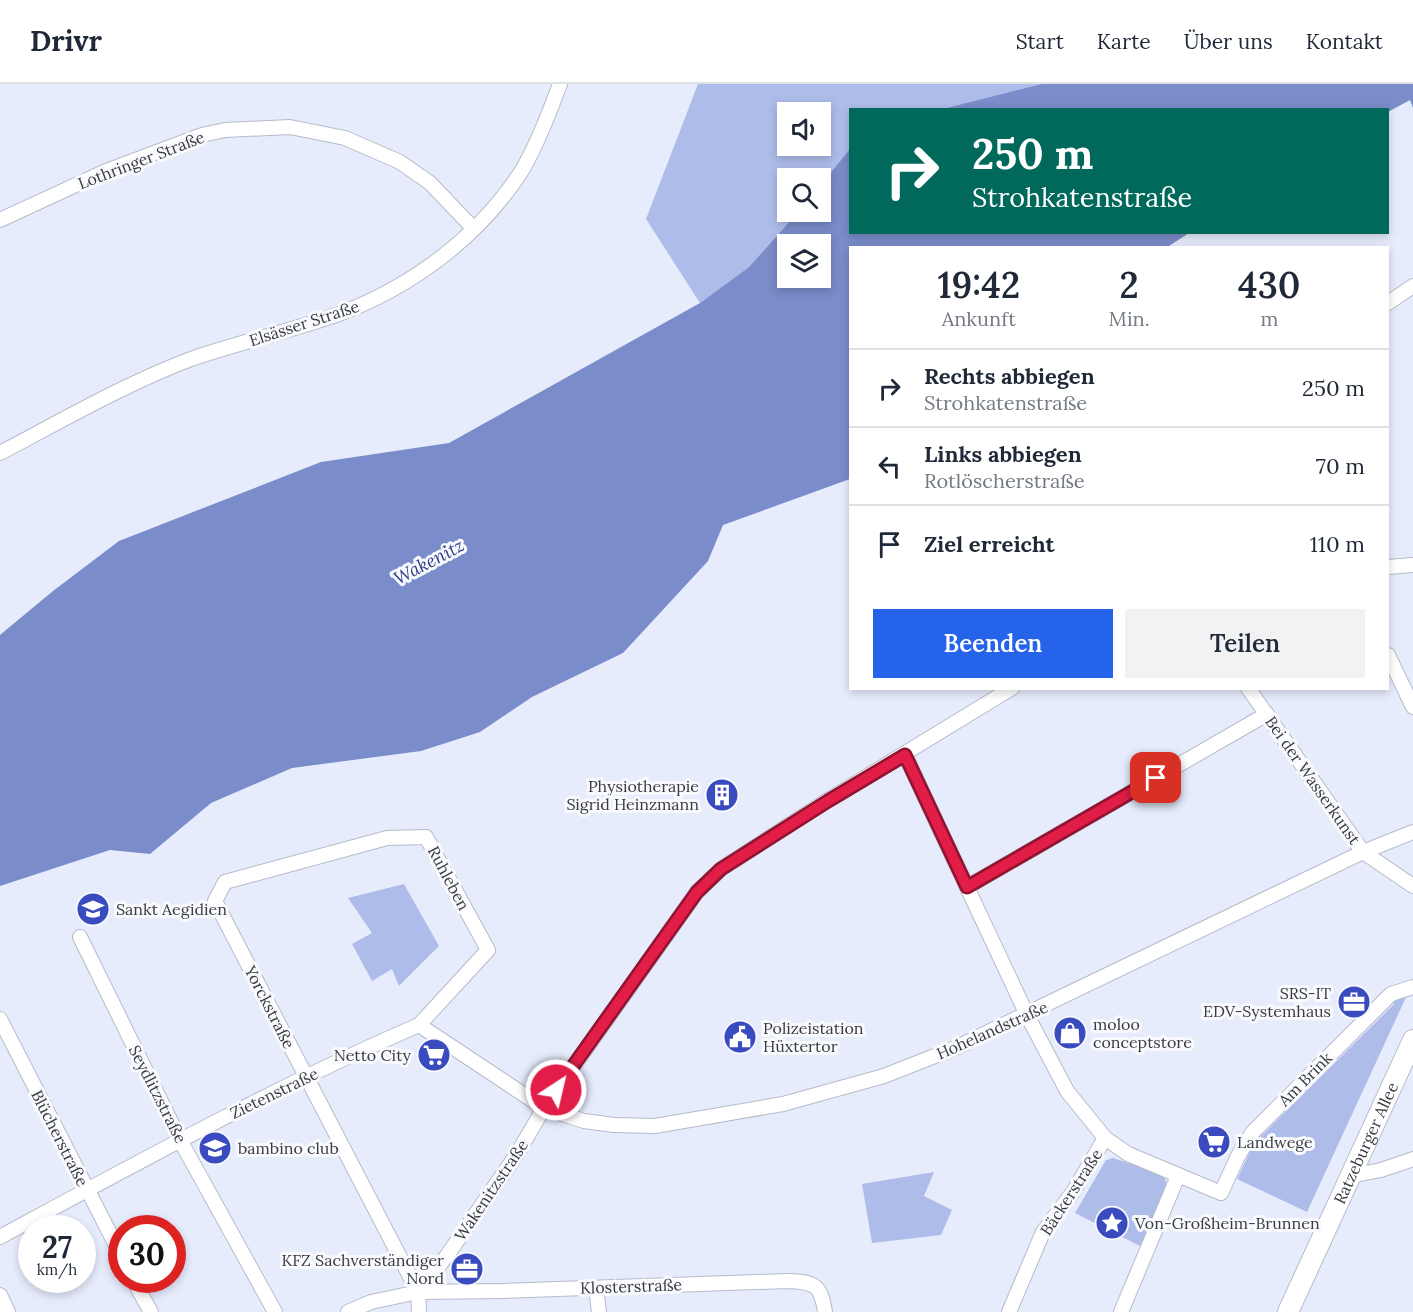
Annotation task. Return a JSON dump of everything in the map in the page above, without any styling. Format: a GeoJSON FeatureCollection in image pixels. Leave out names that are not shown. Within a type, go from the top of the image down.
{"type":"FeatureCollection","features":[{"type":"Feature","properties":{"kind":"main road","name":"Ratzeburger Allee"},"geometry":{"type":"LineString","coordinates":[[1288,1312],[1413,1040]]}},
{"type":"Feature","properties":{"kind":"street","name":"Elsässer Straße"},"geometry":{"type":"LineString","coordinates":[[0,453],[142,381],[189,360],[337,314],[397,288],[430,266],[474,229],[496,205],[520,173],[550,112],[560,84]]}},
{"type":"Feature","properties":{"kind":"street","name":"Lothringer Straße"},"geometry":{"type":"LineString","coordinates":[[0,220],[106,171],[202,135],[225,130],[290,127],[345,138],[400,162],[430,183],[474,229]]}},
{"type":"Feature","properties":{"kind":"street"},"geometry":{"type":"LineString","coordinates":[[1389,302],[1413,286]]}},
{"type":"Feature","properties":{"kind":"street"},"geometry":{"type":"LineString","coordinates":[[1389,567],[1413,565]]}},
{"type":"Feature","properties":{"kind":"street"},"geometry":{"type":"LineString","coordinates":[[1389,657],[1413,707]]}},
{"type":"Feature","properties":{"kind":"street","name":"Wakenitzstraße"},"geometry":{"type":"LineString","coordinates":[[418,1292],[446,1257],[517,1154],[543,1108],[697,892],[721,869],[1009,690]]}},
{"type":"Feature","properties":{"kind":"street","name":"Bei der Wasserkunst"},"geometry":{"type":"LineString","coordinates":[[1249,690],[1363,852],[1413,886]]}},
{"type":"Feature","properties":{"kind":"street"},"geometry":{"type":"LineString","coordinates":[[967,887],[1267,714]]}},
{"type":"Feature","properties":{"kind":"street"},"geometry":{"type":"LineString","coordinates":[[905,755],[1027,1015],[1067,1091],[1105,1138],[1142,1161],[1179,1176],[1121,1312]]}},
{"type":"Feature","properties":{"kind":"street","name":"Hohelandstraße"},"geometry":{"type":"LineString","coordinates":[[543,1108],[584,1121],[614,1125],[655,1126],[783,1104],[884,1076],[955,1048],[1027,1015],[1363,852],[1413,832]]}},
{"type":"Feature","properties":{"kind":"street","name":"Ruhleben"},"geometry":{"type":"LineString","coordinates":[[225,882],[387,838],[426,837],[488,950],[419,1025]]}},
{"type":"Feature","properties":{"kind":"street","name":"Yorckstraße"},"geometry":{"type":"LineString","coordinates":[[225,882],[215,901],[418,1292]]}},
{"type":"Feature","properties":{"kind":"street","name":"Seydlitzstraße"},"geometry":{"type":"LineString","coordinates":[[80,937],[180,1140],[274,1312]]}},
{"type":"Feature","properties":{"kind":"street","name":"Am Brink"},"geometry":{"type":"LineString","coordinates":[[1179,1176],[1221,1193],[1238,1155],[1252,1133],[1391,994],[1413,987]]}},
{"type":"Feature","properties":{"kind":"street","name":"Blücherstraße"},"geometry":{"type":"LineString","coordinates":[[0,1019],[108,1231]]}},
{"type":"Feature","properties":{"kind":"street"},"geometry":{"type":"LineString","coordinates":[[419,1025],[543,1108]]}},
{"type":"Feature","properties":{"kind":"street","name":"Zietenstraße"},"geometry":{"type":"LineString","coordinates":[[0,1237],[180,1140],[348,1056],[419,1025]]}},
{"type":"Feature","properties":{"kind":"street","name":"Bäckerstraße"},"geometry":{"type":"LineString","coordinates":[[1009,1312],[1043,1232],[1073,1192],[1105,1138]]}},
{"type":"Feature","properties":{"kind":"street"},"geometry":{"type":"LineString","coordinates":[[1350,1176],[1381,1170],[1413,1159]]}},
{"type":"Feature","properties":{"kind":"street","name":"Klosterstraße"},"geometry":{"type":"LineString","coordinates":[[418,1292],[758,1281],[804,1282],[815,1285],[822,1294],[825,1312]]}},
{"type":"Feature","properties":{"kind":"street"},"geometry":{"type":"LineString","coordinates":[[596,1288],[599,1312]]}},
{"type":"Feature","properties":{"kind":"street"},"geometry":{"type":"LineString","coordinates":[[348,1312],[371,1302],[418,1292],[419,1312]]}},
{"type":"Feature","properties":{"kind":"street"},"geometry":{"type":"LineString","coordinates":[[141,1293],[151,1312]]}},
{"type":"Feature","properties":{"kind":"street"},"geometry":{"type":"LineString","coordinates":[[0,1295],[8,1312]]}},
{"type":"Feature","properties":{"kind":"shaded area"},"geometry":{"type":"Polygon","coordinates":[[[698,84],[1057,84],[948,108],[849,108],[849,150],[831,172],[831,168],[777,168],[777,222],[789,222],[749,267],[700,303],[646,219],[698,84]]]}},
{"type":"Feature","properties":{"kind":"shaded area"},"geometry":{"type":"Polygon","coordinates":[[[404,884],[439,946],[399,986],[392,969],[372,981],[352,944],[372,933],[348,898],[404,884]]]}},
{"type":"Feature","properties":{"kind":"shaded area"},"geometry":{"type":"Polygon","coordinates":[[[1407,995],[1307,1212],[1237,1179],[1254,1143],[1394,1004],[1391,1001],[1407,995]]]}},
{"type":"Feature","properties":{"kind":"shaded area"},"geometry":{"type":"Polygon","coordinates":[[[1113,1158],[1163,1174],[1167,1184],[1140,1246],[1075,1213],[1106,1160],[1113,1158]]]}},
{"type":"Feature","properties":{"kind":"shaded area"},"geometry":{"type":"Polygon","coordinates":[[[934,1172],[924,1196],[952,1210],[941,1235],[872,1243],[862,1184],[934,1172]]]}},
{"type":"Feature","properties":{"kind":"water"},"geometry":{"type":"Polygon","coordinates":[[[1042,84],[1413,84],[1413,108],[1410,100],[1389,111],[1389,108],[947,108],[1042,84]]]}},
{"type":"Feature","properties":{"kind":"water","name":"Wakenitz"},"geometry":{"type":"Polygon","coordinates":[[[849,150],[849,234],[1187,234],[1169,246],[849,246],[849,479],[723,525],[708,561],[623,653],[532,697],[480,732],[421,751],[292,768],[211,803],[150,854],[110,850],[0,886],[0,635],[119,541],[321,462],[449,443],[700,303],[749,267],[777,236],[777,288],[831,288],[831,234],[778,234],[789,222],[831,222],[831,172],[849,150]]]}},
{"type":"Feature","properties":{"kind":"place","name":"Physiotherapie Sigrid Heinzmann"},"geometry":{"type":"Point","coordinates":[722,795]}},
{"type":"Feature","properties":{"kind":"place","name":"Sankt Aegidien"},"geometry":{"type":"Point","coordinates":[93,909]}},
{"type":"Feature","properties":{"kind":"place","name":"SRS-IT EDV-Systemhaus"},"geometry":{"type":"Point","coordinates":[1354,1002]}},
{"type":"Feature","properties":{"kind":"place","name":"moloo conceptstore"},"geometry":{"type":"Point","coordinates":[1070,1033]}},
{"type":"Feature","properties":{"kind":"place","name":"Polizeistation Hüxtertor"},"geometry":{"type":"Point","coordinates":[740,1037]}},
{"type":"Feature","properties":{"kind":"place","name":"Netto City"},"geometry":{"type":"Point","coordinates":[434,1055]}},
{"type":"Feature","properties":{"kind":"place","name":"Landwege"},"geometry":{"type":"Point","coordinates":[1214,1142]}},
{"type":"Feature","properties":{"kind":"place","name":"bambino club"},"geometry":{"type":"Point","coordinates":[215,1148]}},
{"type":"Feature","properties":{"kind":"place","name":"Von-Großheim-Brunnen"},"geometry":{"type":"Point","coordinates":[1112,1223]}},
{"type":"Feature","properties":{"kind":"place","name":"KFZ Sachverständiger Nord"},"geometry":{"type":"Point","coordinates":[467,1269]}},
{"type":"Feature","properties":{"kind":"route"},"geometry":{"type":"LineString","coordinates":[[556,1090],[697,892],[721,869],[905,755],[967,887],[1156,778]]}}]}
